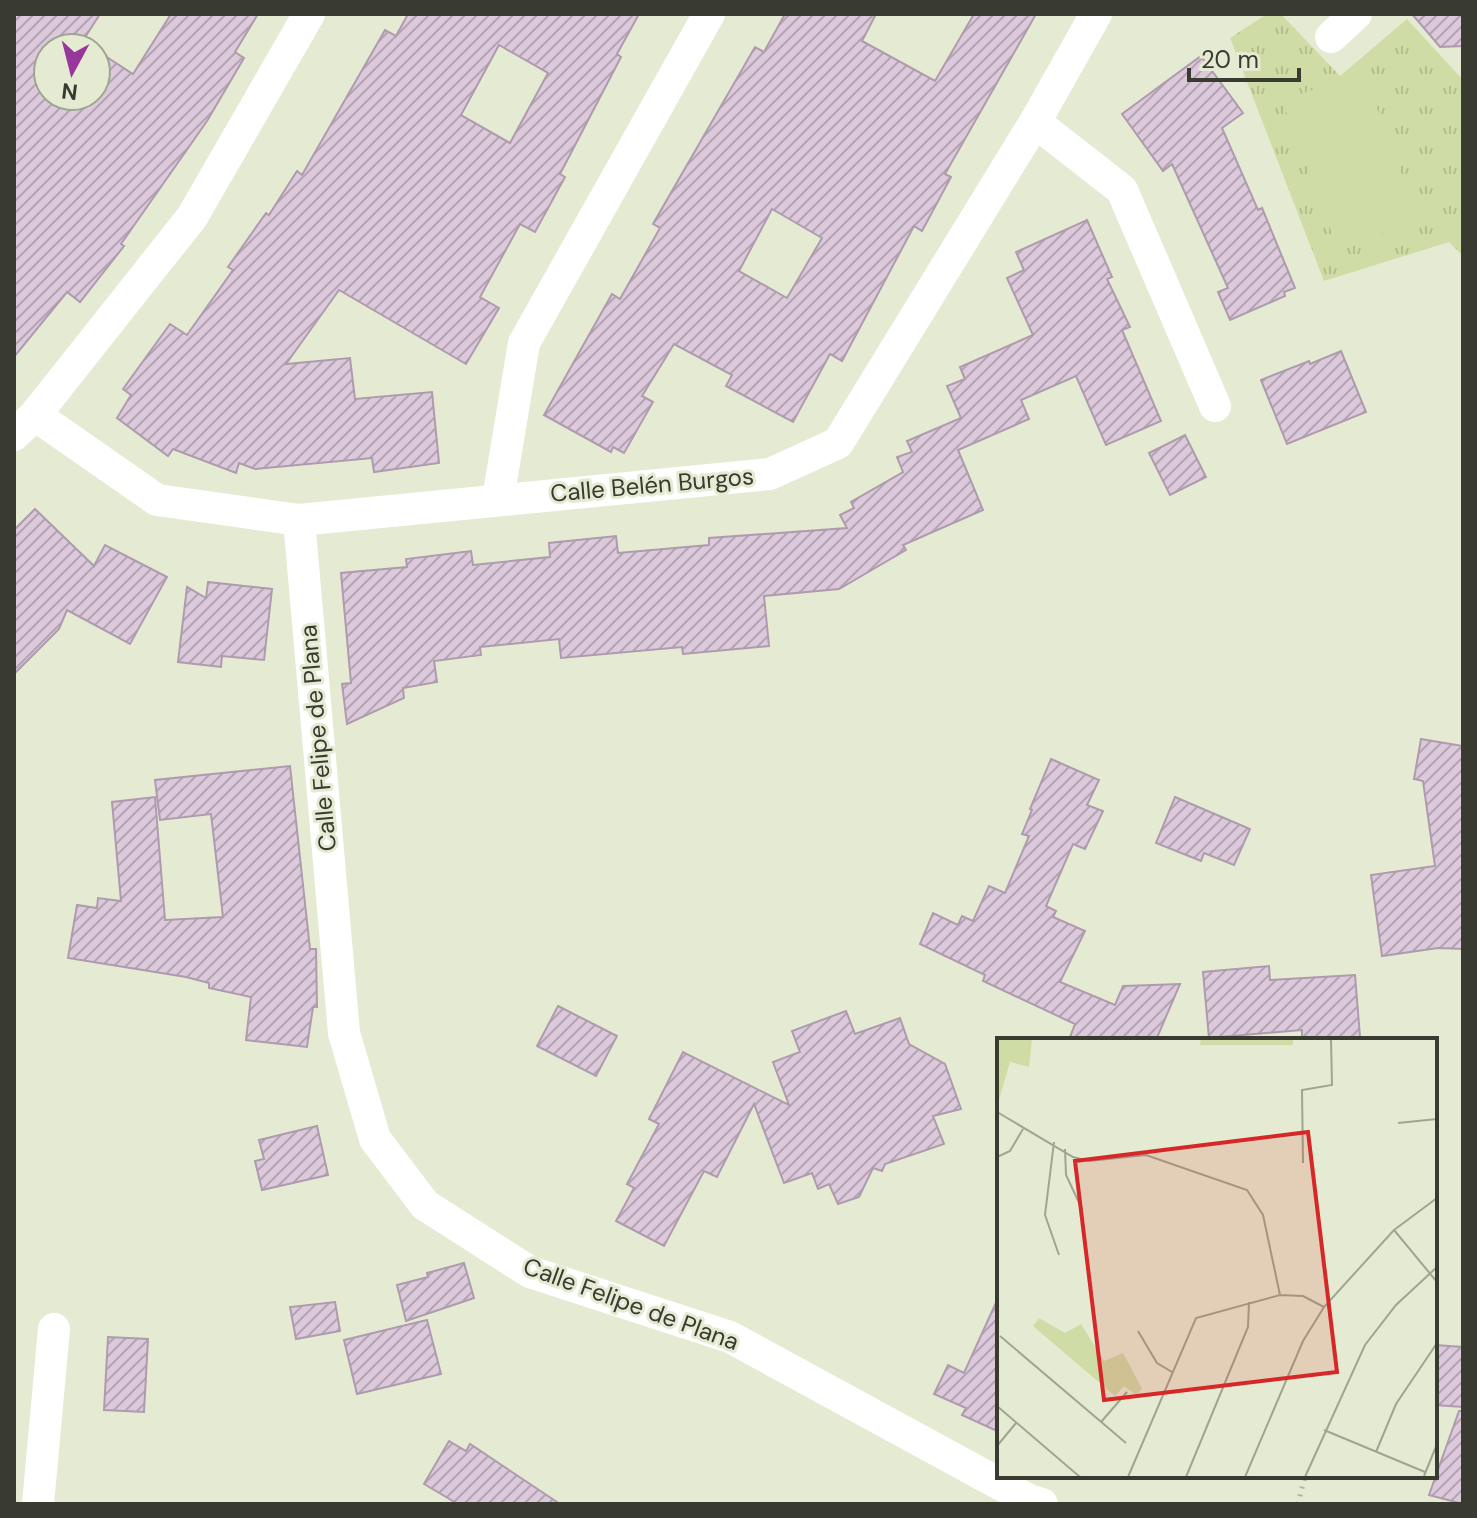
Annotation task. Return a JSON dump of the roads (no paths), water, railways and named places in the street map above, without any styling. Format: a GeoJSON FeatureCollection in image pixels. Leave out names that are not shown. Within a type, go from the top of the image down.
{"type":"FeatureCollection","features":[{"type":"Feature","properties":{"kind":"street"},"geometry":{"type":"LineString","coordinates":[[24,425],[192,217],[309,14]]}},
{"type":"Feature","properties":{"kind":"street"},"geometry":{"type":"LineString","coordinates":[[498,499],[524,343],[709,14]]}},
{"type":"Feature","properties":{"kind":"street","name":"Calle Belén Burgos"},"geometry":{"type":"LineString","coordinates":[[24,425],[157,500],[299,520],[770,474],[838,443],[1035,122],[1096,14]]}},
{"type":"Feature","properties":{"kind":"street"},"geometry":{"type":"LineString","coordinates":[[1331,37],[1356,14]]}},
{"type":"Feature","properties":{"kind":"street"},"geometry":{"type":"LineString","coordinates":[[1035,122],[1122,190],[1215,406]]}},
{"type":"Feature","properties":{"kind":"street","name":"Calle Felipe de Plana"},"geometry":{"type":"LineString","coordinates":[[299,520],[344,1033],[375,1139],[425,1205],[530,1272],[730,1337],[1029,1500],[1042,1504]]}},
{"type":"Feature","properties":{"kind":"street"},"geometry":{"type":"LineString","coordinates":[[38,1504],[54,1329]]}}]}
